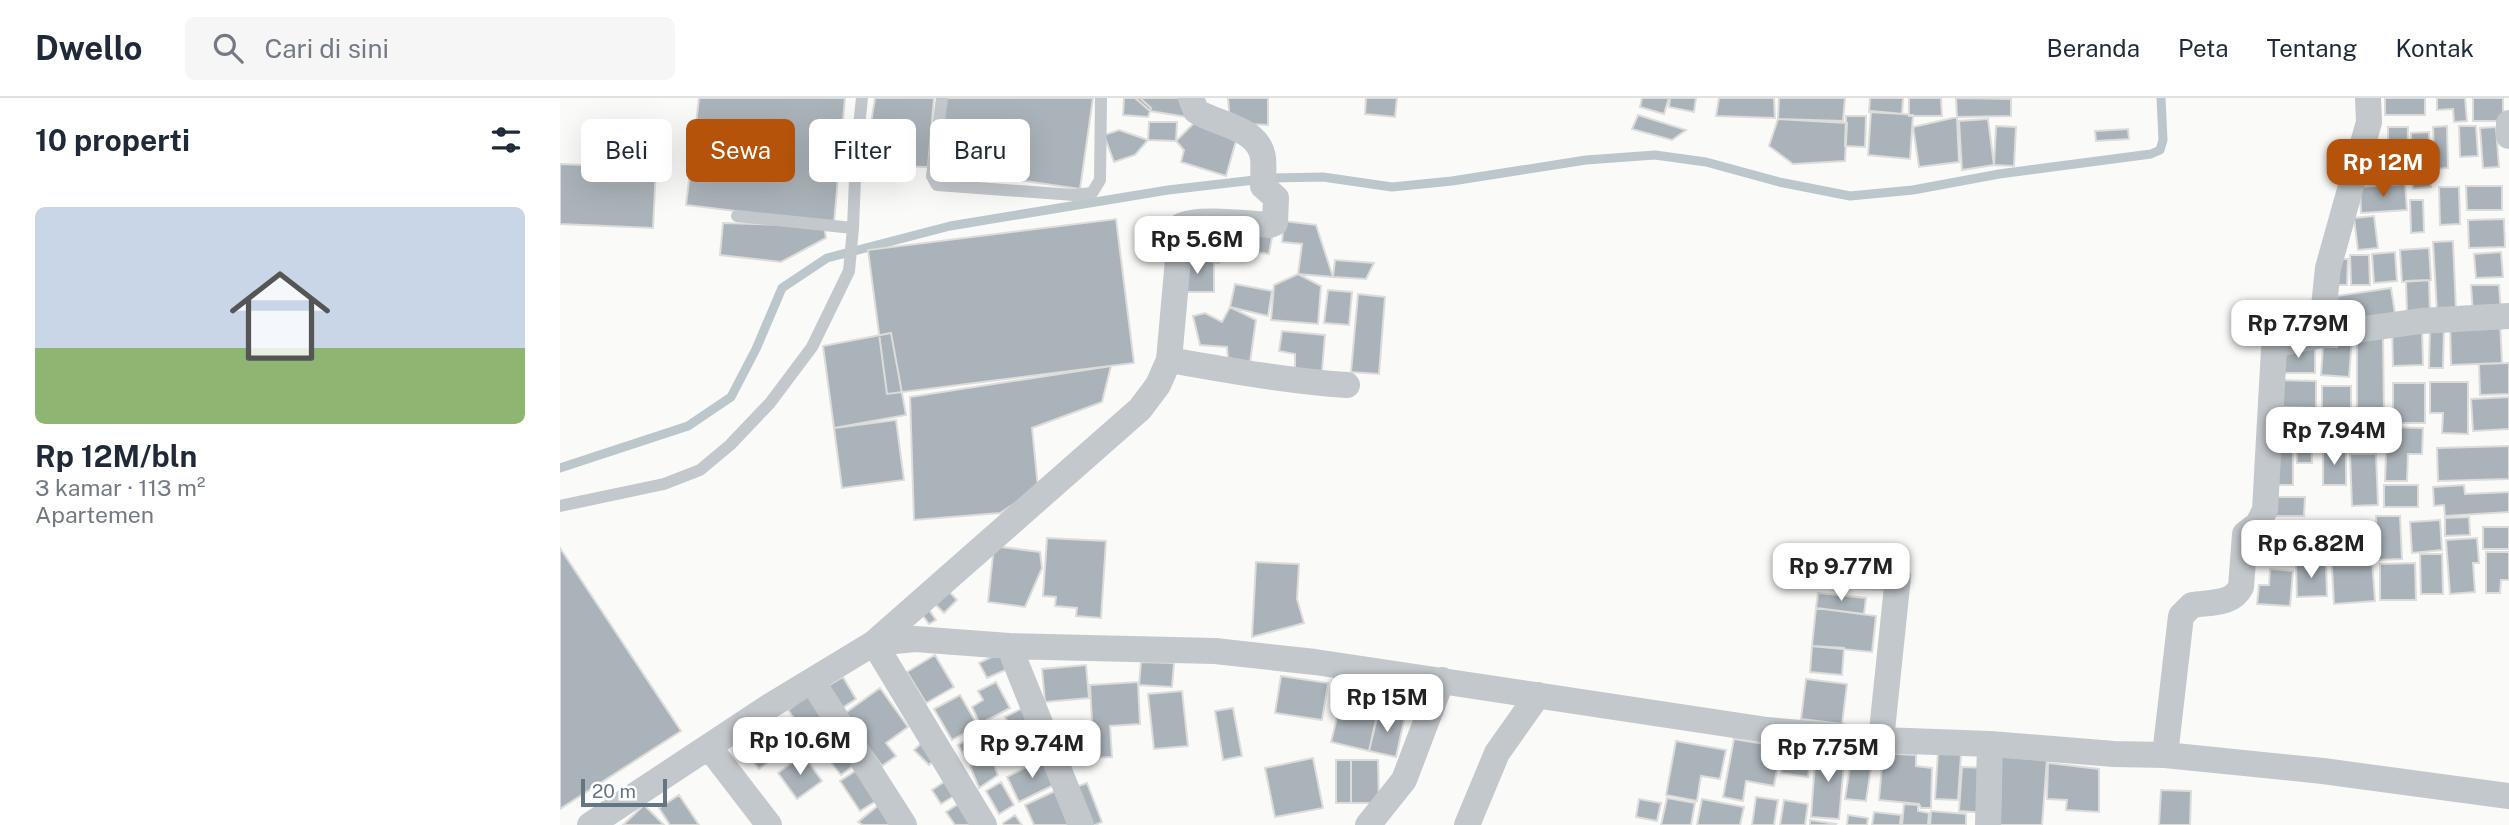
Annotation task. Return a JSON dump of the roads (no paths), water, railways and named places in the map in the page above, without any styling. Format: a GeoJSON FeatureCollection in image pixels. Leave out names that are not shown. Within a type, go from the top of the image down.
{"type":"FeatureCollection","features":[{"type":"Feature","properties":{"kind":"street"},"geometry":{"type":"LineString","coordinates":[[600,822],[709,747],[874,643],[1140,410],[1158,385],[1169,360],[1181,226],[1189,223],[1274,225],[1277,214],[1276,198],[1263,178],[1261,149],[1246,132],[1201,115],[1192,106],[1191,98]]}},
{"type":"Feature","properties":{"kind":"street"},"geometry":{"type":"LineString","coordinates":[[2321,335],[2328,268],[2369,122],[2368,98]]}},
{"type":"Feature","properties":{"kind":"street"},"geometry":{"type":"LineString","coordinates":[[2509,123],[2509,136]]}},
{"type":"Feature","properties":{"kind":"street"},"geometry":{"type":"LineString","coordinates":[[2165,755],[2181,617],[2192,605],[2232,600],[2238,594],[2241,587],[2245,534],[2264,516],[2274,349],[2278,344],[2321,335],[2421,321],[2509,316]]}},
{"type":"Feature","properties":{"kind":"street"},"geometry":{"type":"LineString","coordinates":[[1169,360],[1312,383],[1347,384]]}},
{"type":"Feature","properties":{"kind":"street"},"geometry":{"type":"LineString","coordinates":[[1881,740],[1898,577]]}},
{"type":"Feature","properties":{"kind":"street"},"geometry":{"type":"LineString","coordinates":[[874,643],[915,639],[1009,646],[1214,651],[1443,680],[1767,730],[1881,740],[2165,755],[2323,771],[2509,796]]}},
{"type":"Feature","properties":{"kind":"street"},"geometry":{"type":"LineString","coordinates":[[874,643],[984,825]]}},
{"type":"Feature","properties":{"kind":"street"},"geometry":{"type":"LineString","coordinates":[[1009,646],[1081,825]]}},
{"type":"Feature","properties":{"kind":"street"},"geometry":{"type":"LineString","coordinates":[[1368,825],[1404,780],[1443,680]]}},
{"type":"Feature","properties":{"kind":"street"},"geometry":{"type":"LineString","coordinates":[[812,681],[905,825]]}},
{"type":"Feature","properties":{"kind":"street"},"geometry":{"type":"LineString","coordinates":[[1467,825],[1497,753],[1538,695]]}},
{"type":"Feature","properties":{"kind":"street"},"geometry":{"type":"LineString","coordinates":[[1988,825],[1990,744]]}},
{"type":"Feature","properties":{"kind":"street"},"geometry":{"type":"LineString","coordinates":[[709,747],[769,825]]}},
{"type":"Feature","properties":{"kind":"lane"},"geometry":{"type":"LineString","coordinates":[[560,506],[664,484],[700,470],[730,445],[770,403],[812,346],[849,271],[862,98]]}},
{"type":"Feature","properties":{"kind":"lane"},"geometry":{"type":"LineString","coordinates":[[942,98],[932,176],[937,186],[1074,195],[1092,193],[1100,180],[1101,98]]}},
{"type":"Feature","properties":{"kind":"lane"},"geometry":{"type":"LineString","coordinates":[[737,216],[853,231]]}},
{"type":"Feature","properties":{"kind":"waterway"},"geometry":{"type":"LineString","coordinates":[[560,468],[688,426],[731,397],[756,349],[782,288],[827,258],[950,226],[1168,190],[1272,178],[1323,177],[1392,187],[1452,181],[1586,160],[1655,155],[1706,162],[1779,182],[1850,196],[1913,190],[1999,174],[2151,154],[2160,150],[2163,140],[2161,98]]}}]}
